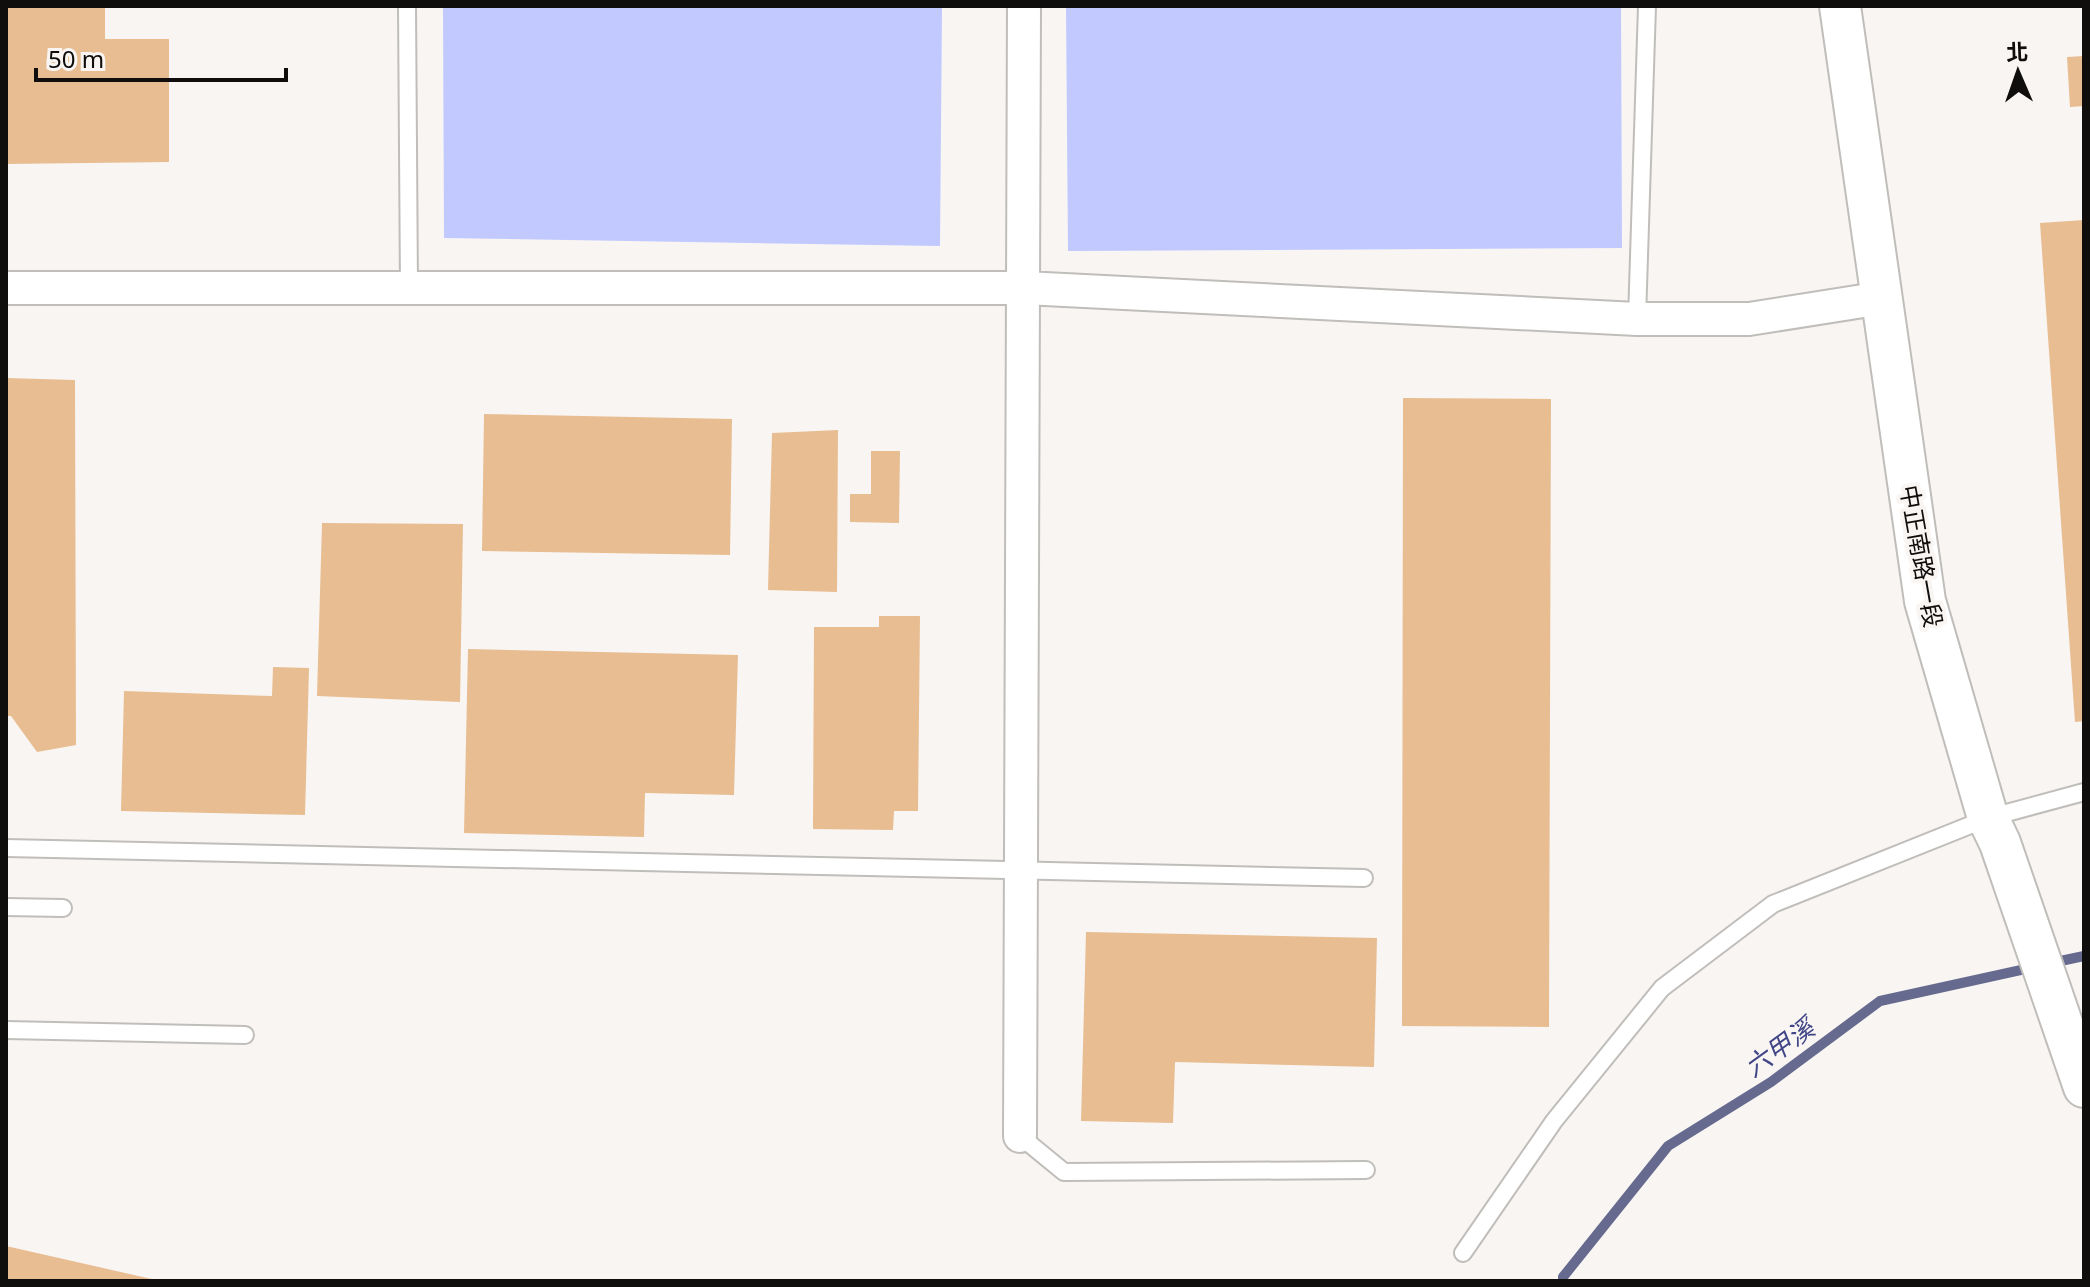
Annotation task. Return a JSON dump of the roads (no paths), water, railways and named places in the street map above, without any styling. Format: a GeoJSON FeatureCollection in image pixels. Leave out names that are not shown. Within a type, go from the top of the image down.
{"type":"FeatureCollection","features":[{"type":"Feature","properties":{"kind":"street"},"geometry":{"type":"LineString","coordinates":[[1020,1136],[1024,6]]}},
{"type":"Feature","properties":{"kind":"street","name":"中正南路一段"},"geometry":{"type":"LineString","coordinates":[[1840,6],[1925,601],[1994,830],[2084,1087]]}},
{"type":"Feature","properties":{"kind":"street"},"geometry":{"type":"LineString","coordinates":[[6,288],[1025,288],[1637,319],[1749,319],[1882,298]]}},
{"type":"Feature","properties":{"kind":"lane"},"geometry":{"type":"LineString","coordinates":[[407,6],[409,288]]}},
{"type":"Feature","properties":{"kind":"lane"},"geometry":{"type":"LineString","coordinates":[[1637,319],[1647,6]]}},
{"type":"Feature","properties":{"kind":"lane"},"geometry":{"type":"LineString","coordinates":[[1463,1253],[1554,1121],[1662,988],[1773,904],[1994,830],[2084,792]]}},
{"type":"Feature","properties":{"kind":"lane"},"geometry":{"type":"LineString","coordinates":[[6,848],[1364,878]]}},
{"type":"Feature","properties":{"kind":"lane"},"geometry":{"type":"LineString","coordinates":[[6,907],[63,908]]}},
{"type":"Feature","properties":{"kind":"lane"},"geometry":{"type":"LineString","coordinates":[[6,1030],[245,1035]]}},
{"type":"Feature","properties":{"kind":"lane"},"geometry":{"type":"LineString","coordinates":[[1020,1136],[1064,1172],[1366,1170]]}},
{"type":"Feature","properties":{"kind":"waterway","name":"六甲溪"},"geometry":{"type":"LineString","coordinates":[[2051,963],[2084,956]]}},
{"type":"Feature","properties":{"kind":"waterway","name":"六甲溪"},"geometry":{"type":"LineString","coordinates":[[1563,1281],[1563,1277],[1668,1146],[1771,1082],[1880,1001],[2035,967]]}}]}
